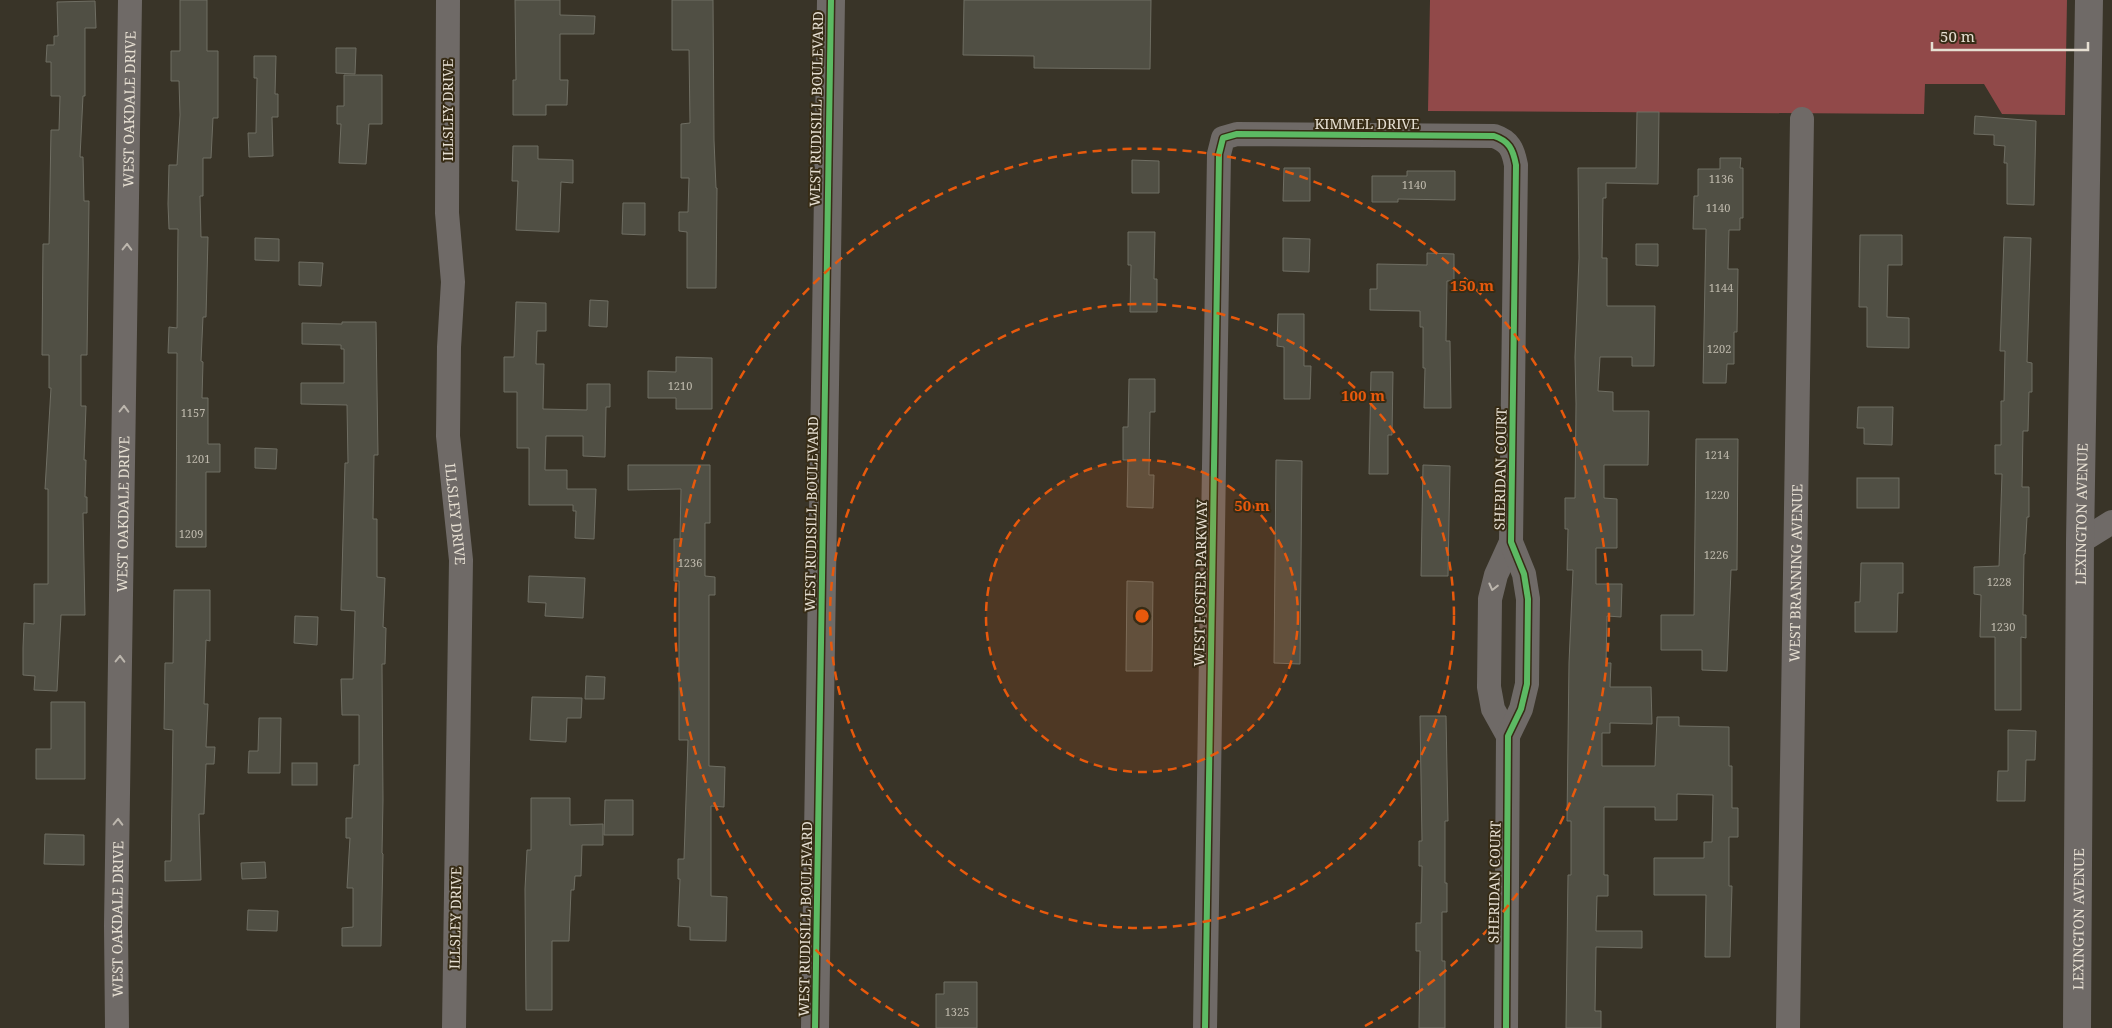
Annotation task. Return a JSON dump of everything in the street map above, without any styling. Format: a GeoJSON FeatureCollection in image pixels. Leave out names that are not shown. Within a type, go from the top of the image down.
{"type":"FeatureCollection","features":[{"type":"Feature","properties":{"kind":"street","name":"WEST OAKDALE DRIVE"},"geometry":{"type":"LineString","coordinates":[[117,1028],[116,926],[130,0]]}},
{"type":"Feature","properties":{"kind":"street","name":"ILLSLEY DRIVE"},"geometry":{"type":"LineString","coordinates":[[448,0],[447,213],[453,282],[449,347],[448,436],[461,560],[454,1028]]}},
{"type":"Feature","properties":{"kind":"street","name":"WEST RUDISILL BOULEVARD"},"geometry":{"type":"LineString","coordinates":[[815,1028],[830,0]]}},
{"type":"Feature","properties":{"kind":"street","name":"LEXINGTON AVENUE"},"geometry":{"type":"LineString","coordinates":[[2077,1028],[2080,542],[2089,0]]}},
{"type":"Feature","properties":{"kind":"street","name":"WEST BRANNING AVENUE"},"geometry":{"type":"LineString","coordinates":[[1788,1028],[1802,119]]}},
{"type":"Feature","properties":{"kind":"street","name":"KIMMEL DRIVE"},"geometry":{"type":"LineString","coordinates":[[1223,138],[1237,134],[1494,136],[1503,139],[1509,145]]}},
{"type":"Feature","properties":{"kind":"street","name":"WEST FOSTER PARKWAY"},"geometry":{"type":"LineString","coordinates":[[1204,1028],[1219,164],[1223,138]]}},
{"type":"Feature","properties":{"kind":"street","name":"SHERIDAN COURT"},"geometry":{"type":"LineString","coordinates":[[1506,1028],[1508,736],[1521,709],[1527,684],[1528,599],[1524,574],[1511,542],[1516,165],[1513,150],[1509,145]]}},
{"type":"Feature","properties":{"kind":"street"},"geometry":{"type":"LineString","coordinates":[[2080,542],[2112,522]]}},
{"type":"Feature","properties":{"kind":"street"},"geometry":{"type":"LineString","coordinates":[[1508,736],[1493,709],[1489,677],[1490,599],[1496,575],[1511,542]]}},
{"type":"Feature","properties":{"kind":"shaded area"},"geometry":{"type":"Polygon","coordinates":[[[1430,0],[2067,0],[2065,115],[2002,114],[1984,84],[1925,84],[1924,114],[1428,111],[1430,0]]]}},
{"type":"Feature","properties":{"kind":"building"},"geometry":{"type":"Polygon","coordinates":[[[180,0],[207,0],[207,51],[218,51],[218,118],[213,118],[211,158],[203,158],[203,196],[200,196],[201,237],[208,237],[206,317],[203,317],[201,361],[203,362],[202,398],[208,398],[208,444],[220,444],[220,472],[206,472],[206,547],[176,547],[177,353],[168,353],[169,327],[177,328],[178,229],[169,229],[168,204],[169,165],[177,165],[180,115],[179,81],[171,81],[171,51],[180,51],[180,0]]]}},
{"type":"Feature","properties":{"kind":"building"},"geometry":{"type":"Polygon","coordinates":[[[515,0],[560,0],[560,15],[595,16],[594,34],[560,34],[560,80],[568,80],[567,105],[546,105],[546,115],[513,115],[513,80],[516,80],[515,0]]]}},
{"type":"Feature","properties":{"kind":"building"},"geometry":{"type":"Polygon","coordinates":[[[672,0],[713,0],[714,140],[717,188],[716,288],[687,288],[687,232],[679,231],[679,212],[688,212],[689,178],[681,178],[681,124],[690,123],[689,50],[672,50],[672,0]]]}},
{"type":"Feature","properties":{"kind":"building"},"geometry":{"type":"Polygon","coordinates":[[[964,0],[1151,0],[1150,69],[1034,68],[1034,56],[963,55],[964,0]]]}},
{"type":"Feature","properties":{"kind":"building"},"geometry":{"type":"Polygon","coordinates":[[[95,1],[96,28],[85,28],[85,96],[83,96],[80,157],[83,157],[84,201],[89,201],[87,355],[81,355],[81,406],[86,406],[84,460],[86,460],[85,497],[87,497],[87,513],[83,513],[85,615],[61,615],[57,691],[34,690],[35,676],[23,675],[24,623],[34,624],[34,584],[48,584],[48,489],[45,489],[51,388],[49,388],[49,355],[42,355],[43,244],[49,244],[51,130],[59,130],[60,96],[51,96],[51,62],[46,62],[47,45],[54,45],[54,36],[58,36],[57,2],[95,1]]]}},
{"type":"Feature","properties":{"kind":"building"},"geometry":{"type":"Polygon","coordinates":[[[336,48],[356,48],[355,74],[336,73],[336,48]]]}},
{"type":"Feature","properties":{"kind":"building"},"geometry":{"type":"Polygon","coordinates":[[[254,56],[276,56],[275,94],[278,94],[278,117],[272,117],[273,156],[249,157],[248,133],[256,133],[257,78],[254,78],[254,56]]]}},
{"type":"Feature","properties":{"kind":"building"},"geometry":{"type":"Polygon","coordinates":[[[344,75],[382,75],[382,124],[369,124],[366,164],[339,163],[341,124],[337,124],[337,106],[344,106],[344,75]]]}},
{"type":"Feature","properties":{"kind":"building"},"geometry":{"type":"Polygon","coordinates":[[[1637,112],[1659,112],[1658,184],[1606,183],[1606,198],[1603,198],[1602,258],[1607,258],[1607,306],[1655,306],[1654,366],[1632,366],[1632,357],[1600,357],[1598,391],[1613,392],[1613,411],[1649,411],[1648,465],[1604,465],[1604,498],[1617,499],[1617,548],[1596,548],[1596,584],[1622,584],[1621,617],[1607,616],[1606,663],[1611,663],[1610,687],[1651,687],[1652,724],[1610,723],[1610,733],[1602,733],[1602,766],[1655,766],[1657,717],[1679,717],[1679,726],[1729,727],[1729,766],[1732,766],[1732,808],[1738,808],[1738,837],[1729,837],[1729,886],[1732,886],[1730,957],[1705,957],[1706,895],[1654,895],[1654,858],[1704,858],[1704,842],[1712,842],[1713,795],[1677,794],[1677,820],[1655,820],[1655,807],[1604,807],[1604,875],[1608,875],[1608,896],[1597,896],[1596,931],[1642,931],[1642,948],[1596,947],[1595,1011],[1601,1011],[1601,1028],[1566,1028],[1568,875],[1571,875],[1571,821],[1567,821],[1569,663],[1573,570],[1567,570],[1568,529],[1565,529],[1565,498],[1575,498],[1575,357],[1579,258],[1578,168],[1636,168],[1637,112]]]}},
{"type":"Feature","properties":{"kind":"building"},"geometry":{"type":"Polygon","coordinates":[[[1975,116],[2036,121],[2034,205],[2007,204],[2007,163],[2004,163],[2005,146],[1994,145],[1994,135],[1974,134],[1975,116]]]}},
{"type":"Feature","properties":{"kind":"building"},"geometry":{"type":"Polygon","coordinates":[[[513,146],[538,146],[538,159],[573,160],[573,183],[561,182],[559,232],[516,230],[518,181],[512,181],[513,146]]]}},
{"type":"Feature","properties":{"kind":"building"},"geometry":{"type":"Polygon","coordinates":[[[1720,158],[1741,158],[1740,168],[1743,168],[1743,218],[1740,218],[1740,230],[1729,230],[1728,269],[1738,269],[1737,332],[1734,332],[1734,364],[1727,364],[1726,383],[1703,383],[1706,229],[1693,229],[1694,196],[1698,196],[1698,169],[1720,169],[1720,158]]]}},
{"type":"Feature","properties":{"kind":"building"},"geometry":{"type":"Polygon","coordinates":[[[1132,160],[1159,161],[1159,193],[1132,193],[1132,160]]]}},
{"type":"Feature","properties":{"kind":"building"},"geometry":{"type":"Polygon","coordinates":[[[1284,168],[1310,168],[1310,201],[1283,201],[1284,168]]]}},
{"type":"Feature","properties":{"kind":"building"},"geometry":{"type":"Polygon","coordinates":[[[1407,171],[1455,171],[1455,200],[1398,199],[1398,202],[1372,202],[1372,176],[1407,176],[1407,171]]]}},
{"type":"Feature","properties":{"kind":"building"},"geometry":{"type":"Polygon","coordinates":[[[623,203],[645,203],[645,235],[622,234],[623,203]]]}},
{"type":"Feature","properties":{"kind":"building"},"geometry":{"type":"Polygon","coordinates":[[[1128,232],[1155,232],[1154,279],[1157,279],[1157,312],[1130,312],[1131,265],[1128,265],[1128,232]]]}},
{"type":"Feature","properties":{"kind":"building"},"geometry":{"type":"Polygon","coordinates":[[[1860,235],[1902,235],[1902,265],[1888,265],[1887,317],[1909,318],[1909,348],[1867,347],[1867,307],[1859,307],[1860,235]]]}},
{"type":"Feature","properties":{"kind":"building"},"geometry":{"type":"Polygon","coordinates":[[[2004,237],[2031,238],[2027,362],[2032,363],[2032,392],[2029,392],[2028,431],[2023,431],[2022,487],[2029,487],[2029,517],[2027,517],[2024,554],[2023,615],[2026,615],[2026,638],[2021,637],[2021,710],[1995,710],[1995,637],[1980,637],[1981,595],[1974,594],[1974,567],[1999,566],[2002,474],[1995,474],[1995,445],[2001,445],[2001,401],[2004,401],[2005,351],[2000,351],[2004,237]]]}},
{"type":"Feature","properties":{"kind":"building"},"geometry":{"type":"Polygon","coordinates":[[[255,238],[279,239],[279,261],[255,260],[255,238]]]}},
{"type":"Feature","properties":{"kind":"building"},"geometry":{"type":"Polygon","coordinates":[[[1283,238],[1310,239],[1309,272],[1283,271],[1283,238]]]}},
{"type":"Feature","properties":{"kind":"building"},"geometry":{"type":"Polygon","coordinates":[[[1636,244],[1658,244],[1658,266],[1636,265],[1636,244]]]}},
{"type":"Feature","properties":{"kind":"building"},"geometry":{"type":"Polygon","coordinates":[[[1427,253],[1454,254],[1454,281],[1447,281],[1446,341],[1450,341],[1451,408],[1424,408],[1425,368],[1423,368],[1423,327],[1420,327],[1420,311],[1370,310],[1370,289],[1377,289],[1377,264],[1427,265],[1427,253]]]}},
{"type":"Feature","properties":{"kind":"building"},"geometry":{"type":"Polygon","coordinates":[[[299,262],[323,263],[321,286],[299,285],[299,262]]]}},
{"type":"Feature","properties":{"kind":"building"},"geometry":{"type":"Polygon","coordinates":[[[590,300],[608,301],[607,327],[589,326],[590,300]]]}},
{"type":"Feature","properties":{"kind":"building"},"geometry":{"type":"Polygon","coordinates":[[[516,302],[546,303],[546,331],[537,331],[536,364],[544,364],[543,409],[587,410],[587,384],[610,384],[610,407],[606,407],[605,457],[583,456],[583,436],[546,436],[545,470],[567,470],[567,489],[596,489],[594,539],[575,538],[576,511],[573,511],[573,505],[529,505],[529,448],[517,448],[517,392],[504,392],[504,357],[514,357],[516,302]]]}},
{"type":"Feature","properties":{"kind":"building"},"geometry":{"type":"Polygon","coordinates":[[[1278,314],[1304,314],[1304,366],[1311,366],[1310,399],[1284,399],[1284,347],[1277,346],[1278,314]]]}},
{"type":"Feature","properties":{"kind":"building"},"geometry":{"type":"Polygon","coordinates":[[[342,322],[376,322],[378,455],[374,455],[373,519],[377,519],[377,577],[385,578],[383,627],[386,628],[385,664],[382,664],[383,854],[381,946],[342,946],[342,928],[353,927],[353,888],[347,888],[350,838],[346,838],[346,818],[352,818],[354,765],[359,765],[359,715],[342,715],[341,679],[353,679],[355,611],[341,610],[345,463],[348,463],[347,405],[301,404],[301,383],[344,383],[344,349],[341,349],[341,345],[302,344],[302,323],[342,324],[342,322]]]}},
{"type":"Feature","properties":{"kind":"building"},"geometry":{"type":"Polygon","coordinates":[[[676,357],[712,358],[712,409],[676,409],[676,398],[648,398],[648,371],[676,372],[676,357]]]}},
{"type":"Feature","properties":{"kind":"building"},"geometry":{"type":"Polygon","coordinates":[[[1371,372],[1393,372],[1392,435],[1388,435],[1388,474],[1369,474],[1371,372]]]}},
{"type":"Feature","properties":{"kind":"building"},"geometry":{"type":"Polygon","coordinates":[[[1129,379],[1155,379],[1155,412],[1150,412],[1149,475],[1154,475],[1153,508],[1127,507],[1128,460],[1123,460],[1123,427],[1128,427],[1129,379]]]}},
{"type":"Feature","properties":{"kind":"building"},"geometry":{"type":"Polygon","coordinates":[[[1858,407],[1893,407],[1892,445],[1864,444],[1864,428],[1857,428],[1858,407]]]}},
{"type":"Feature","properties":{"kind":"building"},"geometry":{"type":"Polygon","coordinates":[[[1696,439],[1738,439],[1737,570],[1731,570],[1727,671],[1702,670],[1702,650],[1661,650],[1661,615],[1694,615],[1696,439]]]}},
{"type":"Feature","properties":{"kind":"building"},"geometry":{"type":"Polygon","coordinates":[[[255,448],[277,449],[276,469],[255,468],[255,448]]]}},
{"type":"Feature","properties":{"kind":"building"},"geometry":{"type":"Polygon","coordinates":[[[1276,460],[1302,461],[1300,664],[1274,663],[1276,460]]]}},
{"type":"Feature","properties":{"kind":"building"},"geometry":{"type":"Polygon","coordinates":[[[628,465],[710,465],[710,523],[705,523],[705,576],[715,577],[715,595],[709,595],[709,766],[725,767],[724,807],[711,806],[711,896],[727,897],[726,941],[690,940],[690,927],[678,926],[680,879],[678,879],[678,859],[684,859],[688,740],[679,740],[679,581],[674,581],[674,539],[680,539],[681,489],[628,490],[628,465]]]}},
{"type":"Feature","properties":{"kind":"building"},"geometry":{"type":"Polygon","coordinates":[[[1423,465],[1450,466],[1448,576],[1421,576],[1423,465]]]}},
{"type":"Feature","properties":{"kind":"building"},"geometry":{"type":"Polygon","coordinates":[[[1857,478],[1899,478],[1899,508],[1857,508],[1857,478]]]}},
{"type":"Feature","properties":{"kind":"building"},"geometry":{"type":"Polygon","coordinates":[[[1861,563],[1903,563],[1903,593],[1898,593],[1897,632],[1855,632],[1855,602],[1860,602],[1861,563]]]}},
{"type":"Feature","properties":{"kind":"building"},"geometry":{"type":"Polygon","coordinates":[[[529,576],[585,578],[583,618],[545,616],[546,603],[528,602],[529,576]]]}},
{"type":"Feature","properties":{"kind":"building"},"geometry":{"type":"Polygon","coordinates":[[[1127,581],[1153,582],[1152,671],[1126,671],[1127,581]]]}},
{"type":"Feature","properties":{"kind":"building"},"geometry":{"type":"Polygon","coordinates":[[[174,590],[210,590],[210,641],[206,640],[204,704],[208,704],[206,747],[215,747],[214,764],[206,764],[204,814],[199,814],[201,880],[165,881],[165,861],[171,861],[173,730],[164,729],[165,663],[173,663],[174,590]]]}},
{"type":"Feature","properties":{"kind":"building"},"geometry":{"type":"Polygon","coordinates":[[[295,616],[318,617],[317,645],[294,643],[295,616]]]}},
{"type":"Feature","properties":{"kind":"building"},"geometry":{"type":"Polygon","coordinates":[[[586,676],[605,677],[604,699],[585,699],[586,676]]]}},
{"type":"Feature","properties":{"kind":"building"},"geometry":{"type":"Polygon","coordinates":[[[532,697],[582,698],[581,718],[567,718],[566,742],[530,740],[532,697]]]}},
{"type":"Feature","properties":{"kind":"building"},"geometry":{"type":"Polygon","coordinates":[[[51,702],[85,702],[85,779],[36,779],[36,749],[51,749],[51,702]]]}},
{"type":"Feature","properties":{"kind":"building"},"geometry":{"type":"Polygon","coordinates":[[[1420,716],[1446,716],[1448,821],[1445,821],[1445,883],[1447,883],[1447,912],[1442,912],[1442,961],[1445,961],[1445,1028],[1419,1028],[1420,951],[1416,951],[1416,923],[1421,923],[1422,866],[1419,866],[1419,841],[1422,841],[1420,716]]]}},
{"type":"Feature","properties":{"kind":"building"},"geometry":{"type":"Polygon","coordinates":[[[259,718],[281,718],[280,773],[248,773],[249,751],[258,751],[259,718]]]}},
{"type":"Feature","properties":{"kind":"building"},"geometry":{"type":"Polygon","coordinates":[[[2008,730],[2036,731],[2035,760],[2026,760],[2025,801],[1997,801],[1998,771],[2008,771],[2008,730]]]}},
{"type":"Feature","properties":{"kind":"building"},"geometry":{"type":"Polygon","coordinates":[[[292,763],[317,763],[317,785],[292,785],[292,763]]]}},
{"type":"Feature","properties":{"kind":"building"},"geometry":{"type":"Polygon","coordinates":[[[531,798],[570,798],[570,825],[603,824],[603,845],[582,845],[581,876],[575,876],[574,890],[571,890],[569,941],[552,941],[552,1010],[526,1010],[525,889],[527,850],[531,850],[531,798]]]}},
{"type":"Feature","properties":{"kind":"building"},"geometry":{"type":"Polygon","coordinates":[[[605,800],[633,800],[633,835],[604,835],[605,800]]]}},
{"type":"Feature","properties":{"kind":"building"},"geometry":{"type":"Polygon","coordinates":[[[45,834],[84,835],[84,865],[44,864],[45,834]]]}},
{"type":"Feature","properties":{"kind":"building"},"geometry":{"type":"Polygon","coordinates":[[[265,862],[266,878],[242,879],[241,863],[265,862]]]}},
{"type":"Feature","properties":{"kind":"building"},"geometry":{"type":"Polygon","coordinates":[[[248,910],[278,911],[277,931],[247,930],[248,910]]]}},
{"type":"Feature","properties":{"kind":"building"},"geometry":{"type":"Polygon","coordinates":[[[944,982],[977,982],[977,1028],[936,1028],[936,994],[944,994],[944,982]]]}},
{"type":"Feature","properties":{"kind":"cycle path"},"geometry":{"type":"LineString","coordinates":[[815,1028],[831,0]]}},
{"type":"Feature","properties":{"kind":"cycle path"},"geometry":{"type":"LineString","coordinates":[[1205,1028],[1219,154],[1223,138],[1237,134],[1494,136],[1507,143],[1513,154],[1516,165],[1511,542],[1524,574],[1528,599],[1527,684],[1521,709],[1508,736],[1506,1028]]}}]}
